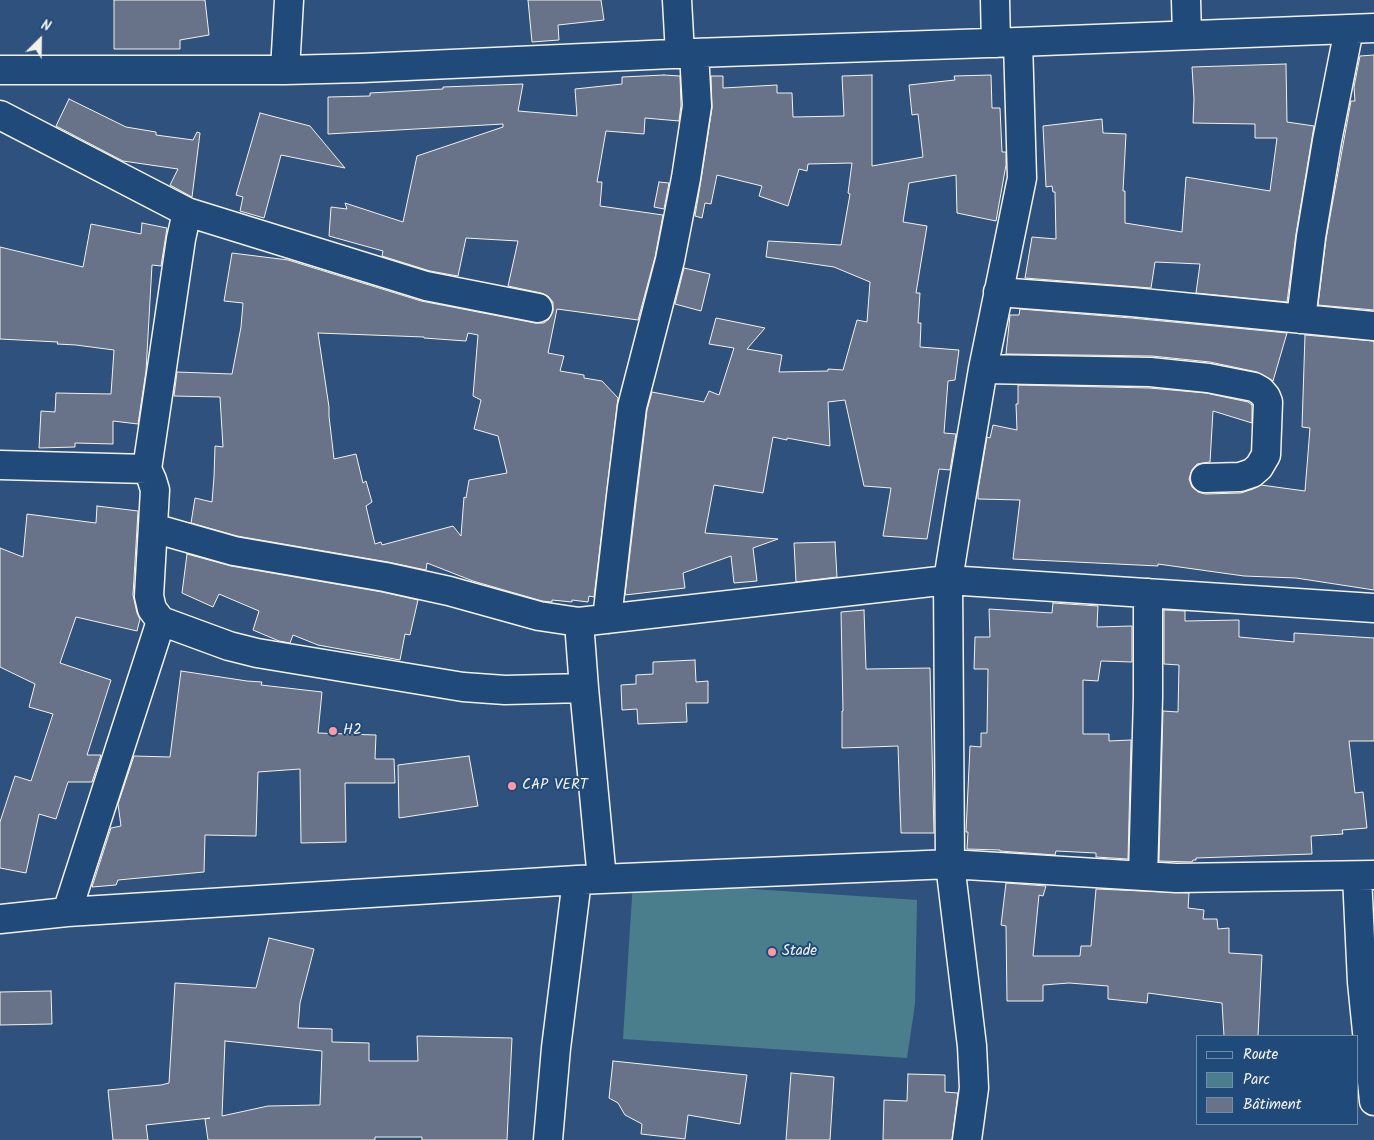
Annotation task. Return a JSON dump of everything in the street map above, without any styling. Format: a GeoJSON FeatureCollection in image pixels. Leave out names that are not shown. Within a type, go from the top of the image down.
{"type":"FeatureCollection","features":[{"type":"Feature","properties":{"kind":"street"},"geometry":{"type":"LineString","coordinates":[[285,70],[289,0]]}},
{"type":"Feature","properties":{"kind":"street"},"geometry":{"type":"LineString","coordinates":[[607,618],[632,407],[670,260],[686,178],[697,106],[677,0]]}},
{"type":"Feature","properties":{"kind":"street"},"geometry":{"type":"LineString","coordinates":[[967,1140],[974,1088],[972,1055],[950,864],[948,580],[983,369],[1022,178],[1007,42],[995,0]]}},
{"type":"Feature","properties":{"kind":"street"},"geometry":{"type":"LineString","coordinates":[[1186,0],[1187,35]]}},
{"type":"Feature","properties":{"kind":"street"},"geometry":{"type":"LineString","coordinates":[[0,70],[285,70],[372,68],[687,53],[1361,28],[1322,170],[1301,319]]}},
{"type":"Feature","properties":{"kind":"street"},"geometry":{"type":"LineString","coordinates":[[0,116],[187,212],[426,286],[538,308]]}},
{"type":"Feature","properties":{"kind":"street"},"geometry":{"type":"LineString","coordinates":[[187,212],[179,249],[147,469],[155,490],[149,596],[152,609],[161,621],[229,646],[257,653],[462,687],[505,690],[584,688]]}},
{"type":"Feature","properties":{"kind":"street"},"geometry":{"type":"LineString","coordinates":[[998,292],[1132,302],[1374,326]]}},
{"type":"Feature","properties":{"kind":"street"},"geometry":{"type":"LineString","coordinates":[[983,369],[1150,372],[1208,378],[1254,387],[1261,391],[1268,402],[1266,456],[1260,467],[1252,474],[1240,478],[1205,478]]}},
{"type":"Feature","properties":{"kind":"street"},"geometry":{"type":"LineString","coordinates":[[0,465],[147,469]]}},
{"type":"Feature","properties":{"kind":"street"},"geometry":{"type":"LineString","coordinates":[[153,528],[234,551],[385,577],[449,591],[539,616],[579,622],[948,580],[1374,608]]}},
{"type":"Feature","properties":{"kind":"street"},"geometry":{"type":"LineString","coordinates":[[1143,876],[1148,697],[1148,593]]}},
{"type":"Feature","properties":{"kind":"street"},"geometry":{"type":"LineString","coordinates":[[67,912],[161,621]]}},
{"type":"Feature","properties":{"kind":"street"},"geometry":{"type":"LineString","coordinates":[[548,1140],[556,1048],[590,879],[584,688],[579,622]]}},
{"type":"Feature","properties":{"kind":"street"},"geometry":{"type":"LineString","coordinates":[[0,919],[67,912],[590,879],[950,864],[1176,878],[1365,875],[1362,982],[1374,1101]]}},
{"type":"Feature","properties":{"kind":"green space","name":"Stade"},"geometry":{"type":"Polygon","coordinates":[[[633,881],[917,900],[915,1004],[907,1058],[623,1039],[633,881]]]}},
{"type":"Feature","properties":{"kind":"building"},"geometry":{"type":"Polygon","coordinates":[[[114,0],[205,0],[209,35],[180,40],[180,49],[114,49],[114,0]]]}},
{"type":"Feature","properties":{"kind":"building"},"geometry":{"type":"Polygon","coordinates":[[[528,0],[601,0],[604,20],[558,25],[559,40],[532,42],[528,0]]]}},
{"type":"Feature","properties":{"kind":"building"},"geometry":{"type":"Polygon","coordinates":[[[1374,55],[1374,310],[1318,305],[1326,239],[1351,101],[1355,101],[1354,87],[1360,56],[1374,55]]]}},
{"type":"Feature","properties":{"kind":"building"},"geometry":{"type":"Polygon","coordinates":[[[1286,64],[1287,122],[1314,126],[1287,302],[1196,293],[1200,264],[1155,262],[1151,288],[1025,278],[1032,237],[1056,239],[1055,192],[1053,192],[1052,186],[1046,187],[1043,126],[1102,119],[1103,133],[1126,134],[1123,191],[1125,191],[1125,223],[1182,232],[1186,177],[1270,191],[1277,138],[1255,138],[1255,124],[1193,123],[1192,67],[1286,64]]]}},
{"type":"Feature","properties":{"kind":"building"},"geometry":{"type":"Polygon","coordinates":[[[872,75],[872,166],[923,157],[918,114],[912,115],[909,85],[955,80],[954,76],[991,75],[992,108],[1000,108],[1002,152],[1006,152],[1006,165],[996,221],[957,213],[956,175],[909,183],[903,222],[927,226],[916,293],[920,293],[918,323],[921,323],[920,347],[959,350],[955,380],[948,381],[944,433],[956,434],[950,470],[939,469],[927,539],[883,536],[891,488],[864,486],[845,400],[828,402],[830,446],[773,437],[763,493],[714,485],[705,533],[778,539],[753,548],[757,581],[734,583],[731,556],[683,573],[685,588],[625,595],[647,410],[652,392],[704,402],[709,391],[719,395],[734,348],[709,344],[716,318],[765,328],[747,349],[782,355],[779,372],[843,370],[857,320],[867,322],[870,282],[834,267],[766,257],[768,241],[841,245],[850,194],[848,193],[852,163],[808,164],[807,171],[799,169],[788,206],[759,196],[762,186],[717,175],[711,204],[705,203],[702,218],[695,216],[712,108],[711,76],[723,76],[723,88],[777,85],[777,93],[792,93],[793,117],[844,116],[842,76],[872,75]]]}},
{"type":"Feature","properties":{"kind":"building"},"geometry":{"type":"Polygon","coordinates":[[[680,76],[681,105],[679,121],[645,118],[644,134],[606,131],[597,182],[602,182],[600,206],[663,215],[655,257],[638,320],[557,309],[548,353],[564,356],[560,371],[584,375],[584,378],[602,381],[618,398],[594,597],[589,596],[588,602],[572,600],[572,602],[542,601],[473,581],[427,563],[426,570],[237,536],[191,523],[195,498],[212,502],[215,446],[223,447],[220,397],[174,396],[177,372],[232,374],[241,327],[243,303],[224,301],[232,253],[288,260],[421,301],[535,323],[544,323],[549,319],[553,311],[553,302],[548,296],[508,286],[518,241],[466,238],[458,276],[430,271],[382,256],[383,251],[329,236],[331,207],[347,209],[345,203],[403,222],[417,156],[503,127],[503,124],[328,134],[328,97],[370,96],[370,93],[443,89],[443,87],[523,84],[518,111],[577,116],[575,89],[622,84],[622,77],[680,76]],[[318,333],[329,407],[334,459],[356,454],[363,483],[366,481],[372,502],[366,506],[375,544],[381,542],[382,545],[453,526],[461,536],[464,497],[466,498],[469,480],[507,473],[498,436],[474,429],[481,400],[473,396],[478,335],[468,333],[466,341],[424,337],[318,333]]]}},
{"type":"Feature","properties":{"kind":"building"},"geometry":{"type":"Polygon","coordinates":[[[69,99],[126,127],[156,132],[156,135],[193,140],[197,132],[200,133],[192,197],[170,185],[178,169],[123,161],[56,126],[69,99]]]}},
{"type":"Feature","properties":{"kind":"building"},"geometry":{"type":"Polygon","coordinates":[[[260,113],[310,126],[345,168],[281,155],[264,218],[240,211],[243,197],[236,195],[260,113]]]}},
{"type":"Feature","properties":{"kind":"building"},"geometry":{"type":"Polygon","coordinates":[[[659,182],[669,183],[664,209],[654,207],[659,182]]]}},
{"type":"Feature","properties":{"kind":"building"},"geometry":{"type":"Polygon","coordinates":[[[142,223],[167,228],[161,266],[152,265],[146,371],[138,424],[113,421],[113,444],[75,443],[75,447],[39,448],[41,411],[55,412],[56,393],[111,394],[114,350],[57,344],[58,342],[0,339],[0,247],[83,267],[91,224],[141,234],[142,223]]]}},
{"type":"Feature","properties":{"kind":"building"},"geometry":{"type":"Polygon","coordinates":[[[684,268],[710,274],[701,311],[675,304],[684,268]]]}},
{"type":"Feature","properties":{"kind":"building"},"geometry":{"type":"Polygon","coordinates":[[[1020,309],[1287,333],[1273,381],[1257,372],[1210,362],[1152,356],[1006,354],[1010,315],[1019,315],[1020,309]]]}},
{"type":"Feature","properties":{"kind":"building"},"geometry":{"type":"Polygon","coordinates":[[[1305,335],[1374,341],[1374,590],[1296,578],[1244,576],[1158,564],[1158,566],[1013,559],[1020,500],[978,499],[978,490],[987,437],[990,438],[993,425],[1017,430],[1016,404],[1018,404],[1018,385],[1149,388],[1206,393],[1248,402],[1252,405],[1252,423],[1213,411],[1210,462],[1197,464],[1192,470],[1189,479],[1192,487],[1198,492],[1205,494],[1241,493],[1261,485],[1305,491],[1310,428],[1302,427],[1305,335]]]}},
{"type":"Feature","properties":{"kind":"building"},"geometry":{"type":"Polygon","coordinates":[[[97,506],[138,511],[133,595],[140,619],[137,631],[76,617],[60,663],[111,680],[87,755],[101,755],[92,782],[68,782],[56,819],[39,814],[26,873],[0,868],[0,822],[15,776],[31,781],[53,714],[29,707],[35,684],[0,667],[0,548],[23,557],[27,514],[96,523],[97,506]]]}},
{"type":"Feature","properties":{"kind":"building"},"geometry":{"type":"Polygon","coordinates":[[[835,542],[837,577],[796,582],[794,543],[835,542]]]}},
{"type":"Feature","properties":{"kind":"building"},"geometry":{"type":"Polygon","coordinates":[[[187,554],[231,566],[418,600],[410,635],[405,634],[400,660],[318,645],[293,635],[290,643],[279,641],[253,630],[259,611],[219,594],[213,607],[182,593],[187,554]]]}},
{"type":"Feature","properties":{"kind":"building"},"geometry":{"type":"Polygon","coordinates":[[[1053,603],[1098,606],[1097,627],[1132,626],[1132,662],[1101,661],[1098,681],[1083,680],[1083,734],[1109,734],[1109,741],[1131,740],[1128,859],[1096,857],[1096,853],[1056,851],[1055,855],[967,849],[970,746],[981,747],[981,733],[987,733],[988,669],[974,669],[975,637],[990,637],[989,609],[1052,613],[1053,603]]]}},
{"type":"Feature","properties":{"kind":"building"},"geometry":{"type":"Polygon","coordinates":[[[864,610],[866,669],[930,668],[934,833],[901,833],[898,746],[842,748],[841,612],[864,610]]]}},
{"type":"Feature","properties":{"kind":"building"},"geometry":{"type":"Polygon","coordinates":[[[1164,610],[1185,611],[1185,621],[1239,620],[1239,637],[1294,642],[1294,633],[1374,638],[1374,741],[1349,741],[1355,793],[1363,792],[1367,828],[1342,830],[1343,834],[1311,836],[1312,854],[1196,858],[1192,862],[1159,861],[1163,711],[1178,712],[1179,665],[1164,664],[1164,610]]]}},
{"type":"Feature","properties":{"kind":"building"},"geometry":{"type":"Polygon","coordinates":[[[695,660],[696,682],[708,681],[708,703],[686,703],[687,722],[638,724],[637,709],[622,710],[621,685],[636,684],[636,675],[653,674],[653,662],[695,660]]]}},
{"type":"Feature","properties":{"kind":"building"},"geometry":{"type":"Polygon","coordinates":[[[181,671],[262,682],[261,685],[322,692],[318,733],[376,735],[375,759],[394,759],[395,783],[345,783],[346,842],[301,843],[300,769],[258,772],[256,836],[205,835],[204,872],[118,880],[116,885],[92,887],[111,828],[121,826],[118,804],[134,756],[170,757],[181,671]]]}},
{"type":"Feature","properties":{"kind":"building"},"geometry":{"type":"Polygon","coordinates":[[[469,756],[478,806],[399,818],[398,765],[469,756]]]}},
{"type":"Feature","properties":{"kind":"building"},"geometry":{"type":"Polygon","coordinates":[[[1006,883],[1046,886],[1043,896],[1039,895],[1033,956],[1080,956],[1081,946],[1091,946],[1096,889],[1189,893],[1188,908],[1204,910],[1203,919],[1217,919],[1218,929],[1229,928],[1229,953],[1262,955],[1258,1035],[1224,1035],[1222,1003],[1148,993],[1147,1003],[1108,999],[1108,986],[1069,983],[1043,985],[1043,1001],[1007,1001],[1006,926],[1001,925],[1006,883]]]}},
{"type":"Feature","properties":{"kind":"building"},"geometry":{"type":"Polygon","coordinates":[[[269,938],[314,949],[300,1003],[298,1028],[332,1029],[332,1042],[369,1043],[369,1061],[418,1061],[417,1036],[512,1038],[507,1140],[422,1140],[422,1137],[375,1137],[375,1140],[208,1140],[205,1119],[210,1118],[146,1125],[148,1140],[113,1140],[108,1090],[169,1083],[175,983],[256,988],[269,938]],[[225,1041],[222,1116],[268,1106],[320,1105],[322,1051],[225,1041]]]}},
{"type":"Feature","properties":{"kind":"building"},"geometry":{"type":"Polygon","coordinates":[[[51,991],[52,1024],[0,1025],[0,992],[51,991]]]}},
{"type":"Feature","properties":{"kind":"building"},"geometry":{"type":"Polygon","coordinates":[[[613,1061],[747,1075],[740,1124],[688,1115],[685,1139],[641,1134],[642,1124],[625,1115],[618,1103],[609,1098],[613,1061]]]}},
{"type":"Feature","properties":{"kind":"building"},"geometry":{"type":"Polygon","coordinates":[[[791,1073],[834,1077],[830,1140],[786,1140],[791,1073]]]}},
{"type":"Feature","properties":{"kind":"building"},"geometry":{"type":"Polygon","coordinates":[[[908,1074],[945,1075],[945,1092],[958,1093],[952,1140],[883,1140],[884,1100],[907,1101],[908,1074]]]}},
{"type":"Feature","properties":{"kind":"place","name":"H2"},"geometry":{"type":"Point","coordinates":[333,731]}},
{"type":"Feature","properties":{"kind":"place","name":"CAP VERT"},"geometry":{"type":"Point","coordinates":[512,786]}},
{"type":"Feature","properties":{"kind":"place","name":"Stade"},"geometry":{"type":"Point","coordinates":[772,952]}}]}
